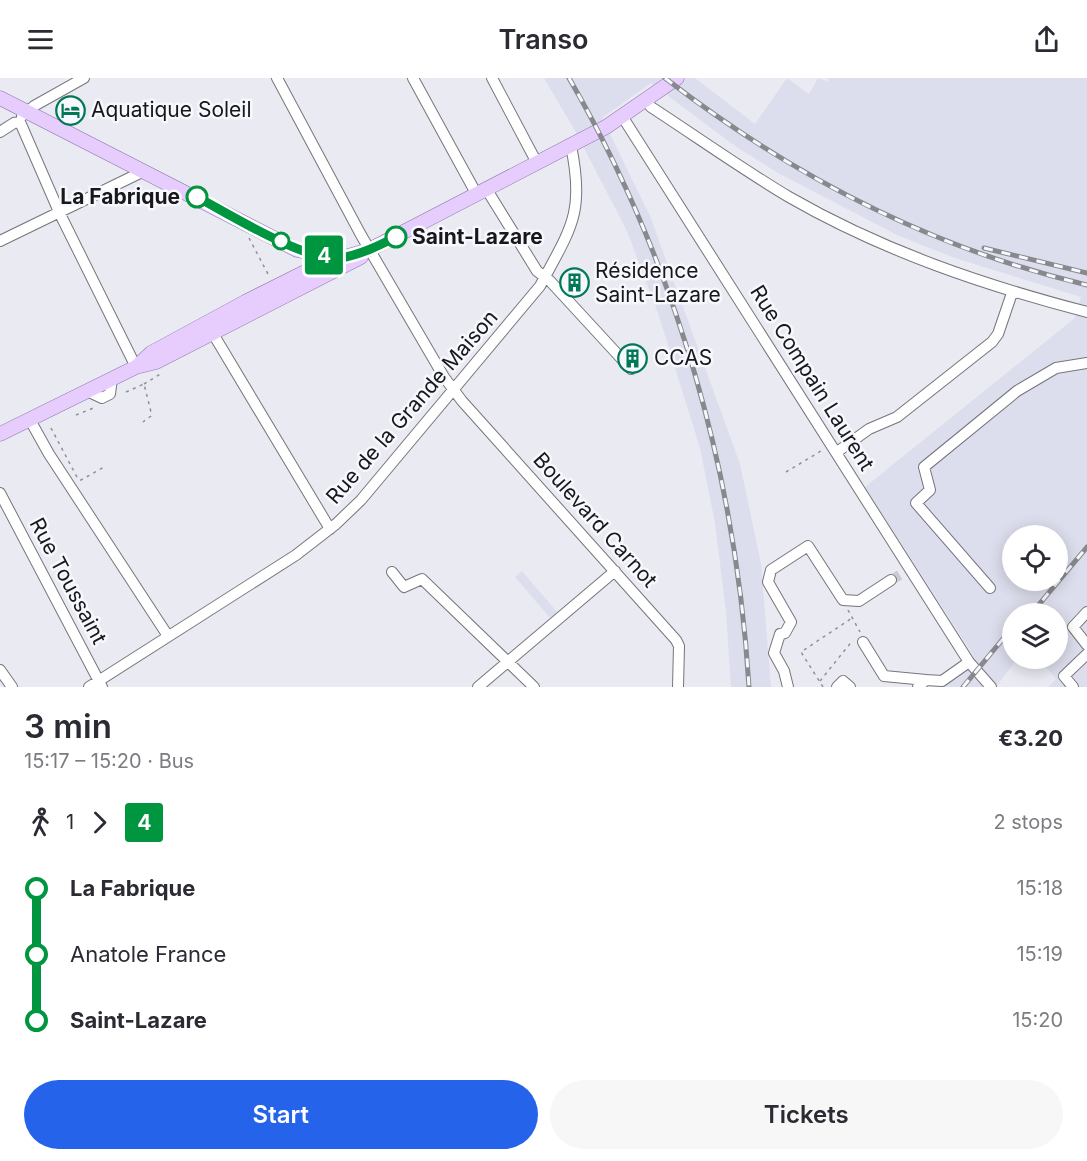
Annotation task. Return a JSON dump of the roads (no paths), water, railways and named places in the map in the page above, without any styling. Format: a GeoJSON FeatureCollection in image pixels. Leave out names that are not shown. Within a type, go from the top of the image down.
{"type":"FeatureCollection","features":[{"type":"Feature","properties":{"kind":"main road"},"geometry":{"type":"LineString","coordinates":[[0,98],[23,117],[144,171],[253,226],[305,266],[355,261],[369,250],[571,146],[622,116],[677,78]]}},
{"type":"Feature","properties":{"kind":"main road"},"geometry":{"type":"LineString","coordinates":[[136,367],[151,353],[275,287],[305,266],[369,250]]}},
{"type":"Feature","properties":{"kind":"main road"},"geometry":{"type":"LineString","coordinates":[[0,434],[112,378],[136,367],[156,362],[212,332],[305,266],[338,258]]}},
{"type":"Feature","properties":{"kind":"street"},"geometry":{"type":"LineString","coordinates":[[0,132],[84,78]]}},
{"type":"Feature","properties":{"kind":"street","name":"Boulevard Carnot"},"geometry":{"type":"LineString","coordinates":[[277,78],[369,250],[453,390],[676,640],[679,646],[678,687]]}},
{"type":"Feature","properties":{"kind":"street"},"geometry":{"type":"LineString","coordinates":[[413,78],[482,193],[537,271],[631,369]]}},
{"type":"Feature","properties":{"kind":"street"},"geometry":{"type":"LineString","coordinates":[[492,78],[537,163]]}},
{"type":"Feature","properties":{"kind":"street"},"geometry":{"type":"LineString","coordinates":[[646,100],[651,107],[751,173],[836,222],[930,264],[1012,292],[1087,312]]}},
{"type":"Feature","properties":{"kind":"street","name":"Rue Compain Laurent"},"geometry":{"type":"LineString","coordinates":[[622,116],[835,448],[906,570],[969,662],[991,687]]}},
{"type":"Feature","properties":{"kind":"street"},"geometry":{"type":"LineString","coordinates":[[23,117],[60,214],[136,367]]}},
{"type":"Feature","properties":{"kind":"street","name":"Rue de la Grande Maison"},"geometry":{"type":"LineString","coordinates":[[97,685],[168,636],[296,555],[330,529],[361,500],[524,307],[545,277],[561,248],[577,204],[577,176],[571,146]]}},
{"type":"Feature","properties":{"kind":"street"},"geometry":{"type":"LineString","coordinates":[[0,241],[60,214],[144,171]]}},
{"type":"Feature","properties":{"kind":"street"},"geometry":{"type":"LineString","coordinates":[[835,448],[897,417],[992,342],[998,334],[1012,292]]}},
{"type":"Feature","properties":{"kind":"street"},"geometry":{"type":"LineString","coordinates":[[212,332],[330,529]]}},
{"type":"Feature","properties":{"kind":"street"},"geometry":{"type":"LineString","coordinates":[[990,588],[916,503],[930,490],[924,467],[1017,391],[1056,368],[1087,363]]}},
{"type":"Feature","properties":{"kind":"street"},"geometry":{"type":"LineString","coordinates":[[30,420],[49,454],[168,636]]}},
{"type":"Feature","properties":{"kind":"street","name":"Rue Toussaint"},"geometry":{"type":"LineString","coordinates":[[0,493],[97,685]]}},
{"type":"Feature","properties":{"kind":"street"},"geometry":{"type":"LineString","coordinates":[[788,687],[784,671],[774,653],[780,634],[785,633],[791,622],[768,582],[771,570],[808,546],[843,600],[859,601],[891,580]]}},
{"type":"Feature","properties":{"kind":"street"},"geometry":{"type":"LineString","coordinates":[[478,687],[615,571]]}},
{"type":"Feature","properties":{"kind":"street"},"geometry":{"type":"LineString","coordinates":[[392,572],[404,587],[422,579],[534,687]]}},
{"type":"Feature","properties":{"kind":"street"},"geometry":{"type":"LineString","coordinates":[[1087,612],[1073,627],[1087,645]]}},
{"type":"Feature","properties":{"kind":"street"},"geometry":{"type":"LineString","coordinates":[[863,642],[884,676],[922,683],[942,681],[969,662]]}},
{"type":"Feature","properties":{"kind":"street"},"geometry":{"type":"LineString","coordinates":[[1072,687],[1064,676],[1087,654]]}},
{"type":"Feature","properties":{"kind":"street"},"geometry":{"type":"LineString","coordinates":[[0,670],[12,687]]}},
{"type":"Feature","properties":{"kind":"street"},"geometry":{"type":"LineString","coordinates":[[837,687],[843,681],[850,687]]}},
{"type":"Feature","properties":{"kind":"tunnel"},"geometry":{"type":"LineString","coordinates":[[891,580],[903,573]]}},
{"type":"Feature","properties":{"kind":"railway"},"geometry":{"type":"LineString","coordinates":[[569,78],[607,149],[640,221],[670,296],[694,372],[715,449],[730,528],[742,607],[749,687]]}},
{"type":"Feature","properties":{"kind":"railway"},"geometry":{"type":"LineString","coordinates":[[665,78],[713,114],[762,146],[813,177],[865,204],[973,251],[1029,270],[1087,285]]}},
{"type":"Feature","properties":{"kind":"railway"},"geometry":{"type":"LineString","coordinates":[[984,248],[1087,273]]}},
{"type":"Feature","properties":{"kind":"railway"},"geometry":{"type":"LineString","coordinates":[[1040,603],[1087,547]]}},
{"type":"Feature","properties":{"kind":"railway"},"geometry":{"type":"LineString","coordinates":[[963,687],[1002,640]]}},
{"type":"Feature","properties":{"kind":"place","name":"Aquatique Soleil"},"geometry":{"type":"Point","coordinates":[70,110]}},
{"type":"Feature","properties":{"kind":"place","name":"La Fabrique"},"geometry":{"type":"Point","coordinates":[197,197]}},
{"type":"Feature","properties":{"kind":"place","name":"Saint-Lazare"},"geometry":{"type":"Point","coordinates":[396,237]}},
{"type":"Feature","properties":{"kind":"place","name":"Résidence Saint-Lazare"},"geometry":{"type":"Point","coordinates":[574,283]}},
{"type":"Feature","properties":{"kind":"place","name":"CCAS"},"geometry":{"type":"Point","coordinates":[633,358]}}]}
